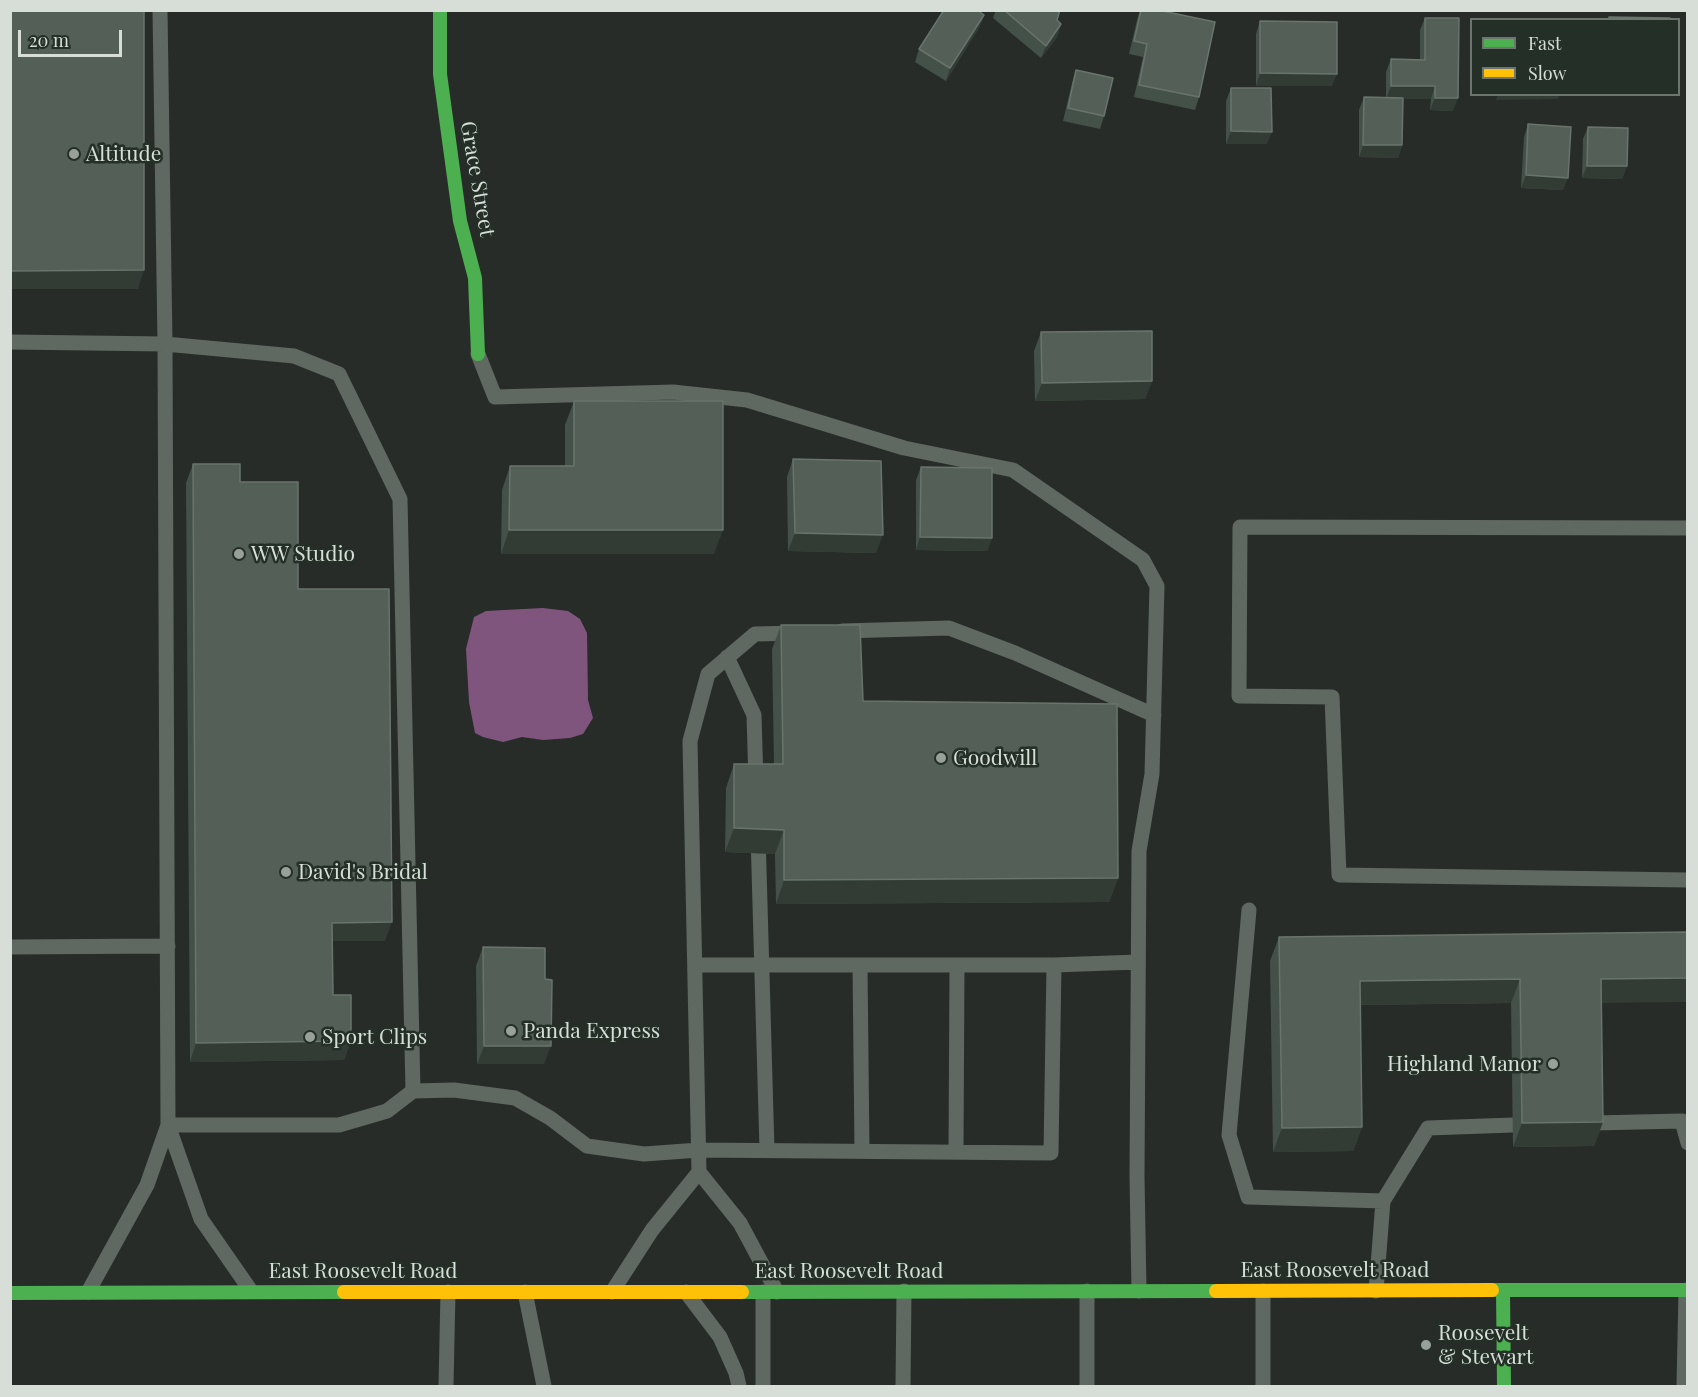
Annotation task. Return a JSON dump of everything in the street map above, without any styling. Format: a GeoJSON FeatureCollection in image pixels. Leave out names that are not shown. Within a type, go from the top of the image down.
{"type":"FeatureCollection","features":[{"type":"Feature","properties":{"kind":"main road","name":"Grace Street"},"geometry":{"type":"LineString","coordinates":[[440,10],[440,74],[460,221],[475,278],[477,354]]}},
{"type":"Feature","properties":{"kind":"main road"},"geometry":{"type":"LineString","coordinates":[[1503,1290],[1504,1386]]}},
{"type":"Feature","properties":{"kind":"main road","name":"East Roosevelt Road"},"geometry":{"type":"LineString","coordinates":[[10,1293],[1687,1290]]}},
{"type":"Feature","properties":{"kind":"lane"},"geometry":{"type":"LineString","coordinates":[[87,1293],[147,1185],[168,1125],[165,344],[160,10]]}},
{"type":"Feature","properties":{"kind":"lane"},"geometry":{"type":"LineString","coordinates":[[10,342],[165,344],[294,356],[339,374],[400,499],[413,1091]]}},
{"type":"Feature","properties":{"kind":"lane"},"geometry":{"type":"LineString","coordinates":[[477,354],[495,397],[673,392],[747,400],[904,448],[1013,470],[1143,560],[1157,586],[1152,774],[1139,851],[1137,1176],[1139,1291]]}},
{"type":"Feature","properties":{"kind":"lane"},"geometry":{"type":"LineString","coordinates":[[1688,528],[1240,526],[1239,696],[1332,697],[1339,875],[1688,880]]}},
{"type":"Feature","properties":{"kind":"lane"},"geometry":{"type":"LineString","coordinates":[[763,1386],[770,1292],[740,1223],[699,1172],[690,741],[708,674],[755,634],[949,628],[1015,653],[1154,714]]}},
{"type":"Feature","properties":{"kind":"lane"},"geometry":{"type":"LineString","coordinates":[[727,657],[754,716],[757,799]]}},
{"type":"Feature","properties":{"kind":"lane"},"geometry":{"type":"LineString","coordinates":[[757,822],[767,1150]]}},
{"type":"Feature","properties":{"kind":"lane"},"geometry":{"type":"LineString","coordinates":[[1249,910],[1229,1135],[1248,1197],[1383,1202]]}},
{"type":"Feature","properties":{"kind":"lane"},"geometry":{"type":"LineString","coordinates":[[10,947],[168,946]]}},
{"type":"Feature","properties":{"kind":"lane"},"geometry":{"type":"LineString","coordinates":[[695,965],[1138,962]]}},
{"type":"Feature","properties":{"kind":"lane"},"geometry":{"type":"LineString","coordinates":[[168,1125],[339,1125],[387,1111],[413,1091],[454,1090],[515,1098],[550,1118],[587,1146],[644,1154],[699,1150],[1051,1153],[1054,964]]}},
{"type":"Feature","properties":{"kind":"lane"},"geometry":{"type":"LineString","coordinates":[[860,965],[862,1151]]}},
{"type":"Feature","properties":{"kind":"lane"},"geometry":{"type":"LineString","coordinates":[[956,1152],[957,965]]}},
{"type":"Feature","properties":{"kind":"lane"},"geometry":{"type":"LineString","coordinates":[[1594,1123],[1682,1121],[1688,1143]]}},
{"type":"Feature","properties":{"kind":"lane"},"geometry":{"type":"LineString","coordinates":[[168,1125],[201,1219],[252,1293]]}},
{"type":"Feature","properties":{"kind":"lane"},"geometry":{"type":"LineString","coordinates":[[1377,1291],[1383,1202],[1428,1128],[1513,1125]]}},
{"type":"Feature","properties":{"kind":"lane"},"geometry":{"type":"LineString","coordinates":[[612,1292],[652,1230],[699,1172]]}},
{"type":"Feature","properties":{"kind":"lane"},"geometry":{"type":"LineString","coordinates":[[1684,1386],[1687,1290]]}},
{"type":"Feature","properties":{"kind":"lane"},"geometry":{"type":"LineString","coordinates":[[903,1386],[904,1291]]}},
{"type":"Feature","properties":{"kind":"lane"},"geometry":{"type":"LineString","coordinates":[[1263,1291],[1263,1386]]}},
{"type":"Feature","properties":{"kind":"lane"},"geometry":{"type":"LineString","coordinates":[[446,1386],[448,1292]]}},
{"type":"Feature","properties":{"kind":"lane"},"geometry":{"type":"LineString","coordinates":[[525,1292],[544,1386]]}},
{"type":"Feature","properties":{"kind":"lane"},"geometry":{"type":"LineString","coordinates":[[686,1292],[720,1336],[736,1373],[739,1386]]}},
{"type":"Feature","properties":{"kind":"lane"},"geometry":{"type":"LineString","coordinates":[[1087,1292],[1087,1386]]}},
{"type":"Feature","properties":{"kind":"shaded area"},"geometry":{"type":"Polygon","coordinates":[[[543,608],[568,611],[580,619],[587,633],[588,700],[593,718],[583,734],[570,738],[543,740],[522,737],[503,742],[475,733],[469,702],[466,649],[474,617],[486,611],[543,608]]]}},
{"type":"Feature","properties":{"kind":"building","name":"Altitude"},"geometry":{"type":"Polygon","coordinates":[[[10,10],[144,10],[144,270],[10,271],[10,10]]]}},
{"type":"Feature","properties":{"kind":"building"},"geometry":{"type":"Polygon","coordinates":[[[944,10],[977,10],[984,15],[950,68],[919,49],[944,10]]]}},
{"type":"Feature","properties":{"kind":"building"},"geometry":{"type":"Polygon","coordinates":[[[1004,10],[1060,10],[1057,20],[1061,24],[1046,46],[1004,10]]]}},
{"type":"Feature","properties":{"kind":"building"},"geometry":{"type":"Polygon","coordinates":[[[1141,10],[1158,10],[1215,22],[1199,97],[1139,85],[1147,44],[1134,41],[1141,10]]]}},
{"type":"Feature","properties":{"kind":"building"},"geometry":{"type":"Polygon","coordinates":[[[1609,17],[1670,18],[1609,18],[1609,17]]]}},
{"type":"Feature","properties":{"kind":"building"},"geometry":{"type":"Polygon","coordinates":[[[1425,18],[1459,18],[1458,98],[1435,98],[1435,86],[1391,86],[1391,59],[1425,60],[1425,18]]]}},
{"type":"Feature","properties":{"kind":"building"},"geometry":{"type":"Polygon","coordinates":[[[1260,21],[1337,22],[1337,74],[1260,73],[1260,21]]]}},
{"type":"Feature","properties":{"kind":"building"},"geometry":{"type":"Polygon","coordinates":[[[1076,70],[1113,78],[1104,116],[1068,108],[1076,70]]]}},
{"type":"Feature","properties":{"kind":"building"},"geometry":{"type":"Polygon","coordinates":[[[1231,88],[1271,88],[1272,132],[1231,131],[1231,88]]]}},
{"type":"Feature","properties":{"kind":"building"},"geometry":{"type":"Polygon","coordinates":[[[1364,97],[1403,98],[1402,145],[1363,145],[1364,97]]]}},
{"type":"Feature","properties":{"kind":"building"},"geometry":{"type":"Polygon","coordinates":[[[1528,124],[1571,127],[1568,178],[1526,175],[1528,124]]]}},
{"type":"Feature","properties":{"kind":"building"},"geometry":{"type":"Polygon","coordinates":[[[1588,127],[1628,128],[1627,166],[1587,166],[1588,127]]]}},
{"type":"Feature","properties":{"kind":"building"},"geometry":{"type":"Polygon","coordinates":[[[1152,331],[1152,381],[1042,383],[1041,332],[1152,331]]]}},
{"type":"Feature","properties":{"kind":"building"},"geometry":{"type":"Polygon","coordinates":[[[574,401],[723,401],[723,530],[509,530],[510,466],[574,466],[574,401]]]}},
{"type":"Feature","properties":{"kind":"building"},"geometry":{"type":"Polygon","coordinates":[[[793,459],[881,461],[883,535],[795,533],[793,459]]]}},
{"type":"Feature","properties":{"kind":"building"},"geometry":{"type":"Polygon","coordinates":[[[193,464],[240,464],[240,482],[298,482],[298,589],[389,589],[392,922],[332,923],[333,995],[351,995],[351,1041],[196,1043],[193,464]]]}},
{"type":"Feature","properties":{"kind":"building"},"geometry":{"type":"Polygon","coordinates":[[[921,467],[992,468],[992,538],[920,537],[921,467]]]}},
{"type":"Feature","properties":{"kind":"building","name":"Goodwill"},"geometry":{"type":"Polygon","coordinates":[[[781,625],[860,625],[863,701],[1117,704],[1118,878],[784,880],[784,830],[734,828],[734,764],[783,764],[781,625]]]}},
{"type":"Feature","properties":{"kind":"building","name":"Highland Manor"},"geometry":{"type":"Polygon","coordinates":[[[1688,932],[1688,978],[1601,979],[1603,1122],[1522,1123],[1520,979],[1360,981],[1362,1127],[1282,1128],[1279,937],[1688,932]]]}},
{"type":"Feature","properties":{"kind":"building","name":"Panda Express"},"geometry":{"type":"Polygon","coordinates":[[[483,947],[545,948],[545,979],[552,980],[551,1046],[484,1046],[483,947]]]}},
{"type":"Feature","properties":{"kind":"traffic: fast"},"geometry":{"type":"LineString","coordinates":[[440,10],[440,74],[460,221],[475,278],[478,354]]}},
{"type":"Feature","properties":{"kind":"traffic: fast"},"geometry":{"type":"LineString","coordinates":[[1492,1290],[1688,1290]]}},
{"type":"Feature","properties":{"kind":"traffic: fast"},"geometry":{"type":"LineString","coordinates":[[742,1292],[1216,1291]]}},
{"type":"Feature","properties":{"kind":"traffic: fast"},"geometry":{"type":"LineString","coordinates":[[1503,1291],[1504,1386]]}},
{"type":"Feature","properties":{"kind":"traffic: fast"},"geometry":{"type":"LineString","coordinates":[[10,1293],[344,1292]]}},
{"type":"Feature","properties":{"kind":"traffic: slow"},"geometry":{"type":"LineString","coordinates":[[1216,1291],[1492,1290]]}},
{"type":"Feature","properties":{"kind":"traffic: slow"},"geometry":{"type":"LineString","coordinates":[[344,1292],[742,1292]]}},
{"type":"Feature","properties":{"kind":"place","name":"Altitude"},"geometry":{"type":"Point","coordinates":[74,154]}},
{"type":"Feature","properties":{"kind":"place","name":"WW Studio"},"geometry":{"type":"Point","coordinates":[239,554]}},
{"type":"Feature","properties":{"kind":"place","name":"Goodwill"},"geometry":{"type":"Point","coordinates":[941,758]}},
{"type":"Feature","properties":{"kind":"place","name":"David's Bridal"},"geometry":{"type":"Point","coordinates":[286,872]}},
{"type":"Feature","properties":{"kind":"place","name":"Panda Express"},"geometry":{"type":"Point","coordinates":[511,1031]}},
{"type":"Feature","properties":{"kind":"place","name":"Sport Clips"},"geometry":{"type":"Point","coordinates":[310,1037]}},
{"type":"Feature","properties":{"kind":"place","name":"Highland Manor"},"geometry":{"type":"Point","coordinates":[1553,1064]}},
{"type":"Feature","properties":{"kind":"place","name":"Roosevelt & Stewart"},"geometry":{"type":"Point","coordinates":[1426,1345]}}]}
